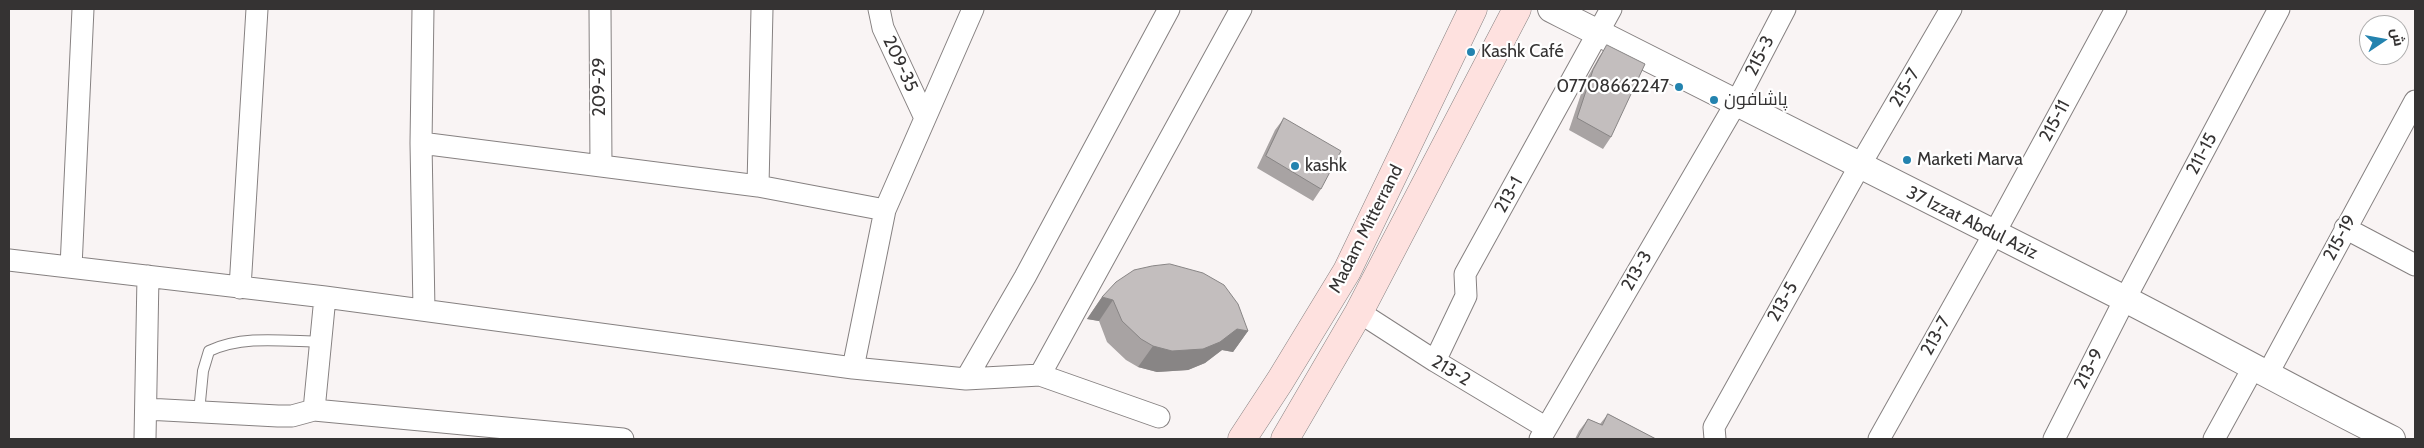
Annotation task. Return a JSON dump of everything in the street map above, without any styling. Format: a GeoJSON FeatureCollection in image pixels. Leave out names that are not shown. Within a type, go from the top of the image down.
{"type":"FeatureCollection","features":[{"type":"Feature","properties":{"kind":"main road","name":"Madam Mitterrand"},"geometry":{"type":"LineString","coordinates":[[1242,439],[1347,271],[1473,9]]}},
{"type":"Feature","properties":{"kind":"main road","name":"Madam Mitterrand"},"geometry":{"type":"LineString","coordinates":[[1284,439],[1359,312],[1517,9]]}},
{"type":"Feature","properties":{"kind":"street"},"geometry":{"type":"LineString","coordinates":[[71,267],[83,9]]}},
{"type":"Feature","properties":{"kind":"street"},"geometry":{"type":"LineString","coordinates":[[240,288],[257,9]]}},
{"type":"Feature","properties":{"kind":"street"},"geometry":{"type":"LineString","coordinates":[[423,9],[421,143],[424,310]]}},
{"type":"Feature","properties":{"kind":"street","name":"209-29"},"geometry":{"type":"LineString","coordinates":[[600,9],[601,166]]}},
{"type":"Feature","properties":{"kind":"street"},"geometry":{"type":"LineString","coordinates":[[758,186],[762,9]]}},
{"type":"Feature","properties":{"kind":"street","name":"209-35"},"geometry":{"type":"LineString","coordinates":[[879,9],[883,28],[925,118]]}},
{"type":"Feature","properties":{"kind":"street"},"geometry":{"type":"LineString","coordinates":[[852,368],[885,210],[973,9]]}},
{"type":"Feature","properties":{"kind":"street"},"geometry":{"type":"LineString","coordinates":[[966,379],[1025,277],[1169,9]]}},
{"type":"Feature","properties":{"kind":"street"},"geometry":{"type":"LineString","coordinates":[[1040,375],[1241,9]]}},
{"type":"Feature","properties":{"kind":"street","name":"37 Izzat Abdul Aziz"},"geometry":{"type":"LineString","coordinates":[[1551,9],[2125,299],[2382,437]]}},
{"type":"Feature","properties":{"kind":"street","name":"213-1"},"geometry":{"type":"LineString","coordinates":[[1434,361],[1466,296],[1465,274],[1611,9]]}},
{"type":"Feature","properties":{"kind":"street","name":"215-3"},"geometry":{"type":"LineString","coordinates":[[1736,103],[1785,9]]}},
{"type":"Feature","properties":{"kind":"street","name":"215-7"},"geometry":{"type":"LineString","coordinates":[[1859,166],[1951,9]]}},
{"type":"Feature","properties":{"kind":"street","name":"215-11"},"geometry":{"type":"LineString","coordinates":[[1994,234],[2116,9]]}},
{"type":"Feature","properties":{"kind":"street","name":"211-15"},"geometry":{"type":"LineString","coordinates":[[2125,299],[2279,9]]}},
{"type":"Feature","properties":{"kind":"street","name":"213-3"},"geometry":{"type":"LineString","coordinates":[[1543,433],[1736,103]]}},
{"type":"Feature","properties":{"kind":"street","name":"215-19"},"geometry":{"type":"LineString","coordinates":[[2214,439],[2260,372],[2415,104]]}},
{"type":"Feature","properties":{"kind":"street"},"geometry":{"type":"LineString","coordinates":[[421,143],[758,186],[885,210]]}},
{"type":"Feature","properties":{"kind":"street","name":"213-5"},"geometry":{"type":"LineString","coordinates":[[1715,439],[1714,427],[1859,166]]}},
{"type":"Feature","properties":{"kind":"street"},"geometry":{"type":"LineString","coordinates":[[2345,228],[2415,265]]}},
{"type":"Feature","properties":{"kind":"street","name":"213-7"},"geometry":{"type":"LineString","coordinates":[[1879,439],[1994,234]]}},
{"type":"Feature","properties":{"kind":"street"},"geometry":{"type":"LineString","coordinates":[[9,260],[325,297],[852,368],[966,379],[1040,375],[1159,417]]}},
{"type":"Feature","properties":{"kind":"street"},"geometry":{"type":"LineString","coordinates":[[145,439],[148,276]]}},
{"type":"Feature","properties":{"kind":"street"},"geometry":{"type":"LineString","coordinates":[[314,410],[325,297]]}},
{"type":"Feature","properties":{"kind":"street","name":"213-9"},"geometry":{"type":"LineString","coordinates":[[2054,439],[2125,299]]}},
{"type":"Feature","properties":{"kind":"street","name":"213-2"},"geometry":{"type":"LineString","coordinates":[[1359,312],[1543,433]]}},
{"type":"Feature","properties":{"kind":"street"},"geometry":{"type":"LineString","coordinates":[[146,409],[278,416],[292,416],[314,410],[623,439]]}},
{"type":"Feature","properties":{"kind":"lane"},"geometry":{"type":"LineString","coordinates":[[199,412],[203,371],[209,351],[222,345],[244,340],[320,342]]}},
{"type":"Feature","properties":{"kind":"building"},"geometry":{"type":"Polygon","coordinates":[[[1607,45],[1645,64],[1611,137],[1577,118],[1593,70],[1607,45]]]}},
{"type":"Feature","properties":{"kind":"building","name":"kashk"},"geometry":{"type":"Polygon","coordinates":[[[1284,118],[1341,151],[1321,189],[1266,156],[1284,118]]]}},
{"type":"Feature","properties":{"kind":"building"},"geometry":{"type":"Polygon","coordinates":[[[1170,264],[1203,273],[1224,285],[1238,304],[1248,331],[1237,329],[1220,342],[1203,349],[1172,351],[1153,346],[1141,339],[1122,321],[1113,300],[1102,297],[1116,282],[1134,270],[1170,264]]]}},
{"type":"Feature","properties":{"kind":"building"},"geometry":{"type":"Polygon","coordinates":[[[1608,414],[1656,439],[1577,439],[1588,419],[1602,425],[1608,414]]]}},
{"type":"Feature","properties":{"kind":"place","name":"Kashk Café"},"geometry":{"type":"Point","coordinates":[1471,52]}},
{"type":"Feature","properties":{"kind":"place","name":"07708662247"},"geometry":{"type":"Point","coordinates":[1679,87]}},
{"type":"Feature","properties":{"kind":"place","name":"پاشافون"},"geometry":{"type":"Point","coordinates":[1714,100]}},
{"type":"Feature","properties":{"kind":"place","name":"Marketi Marva"},"geometry":{"type":"Point","coordinates":[1907,160]}},
{"type":"Feature","properties":{"kind":"place","name":"kashk"},"geometry":{"type":"Point","coordinates":[1295,166]}}]}
